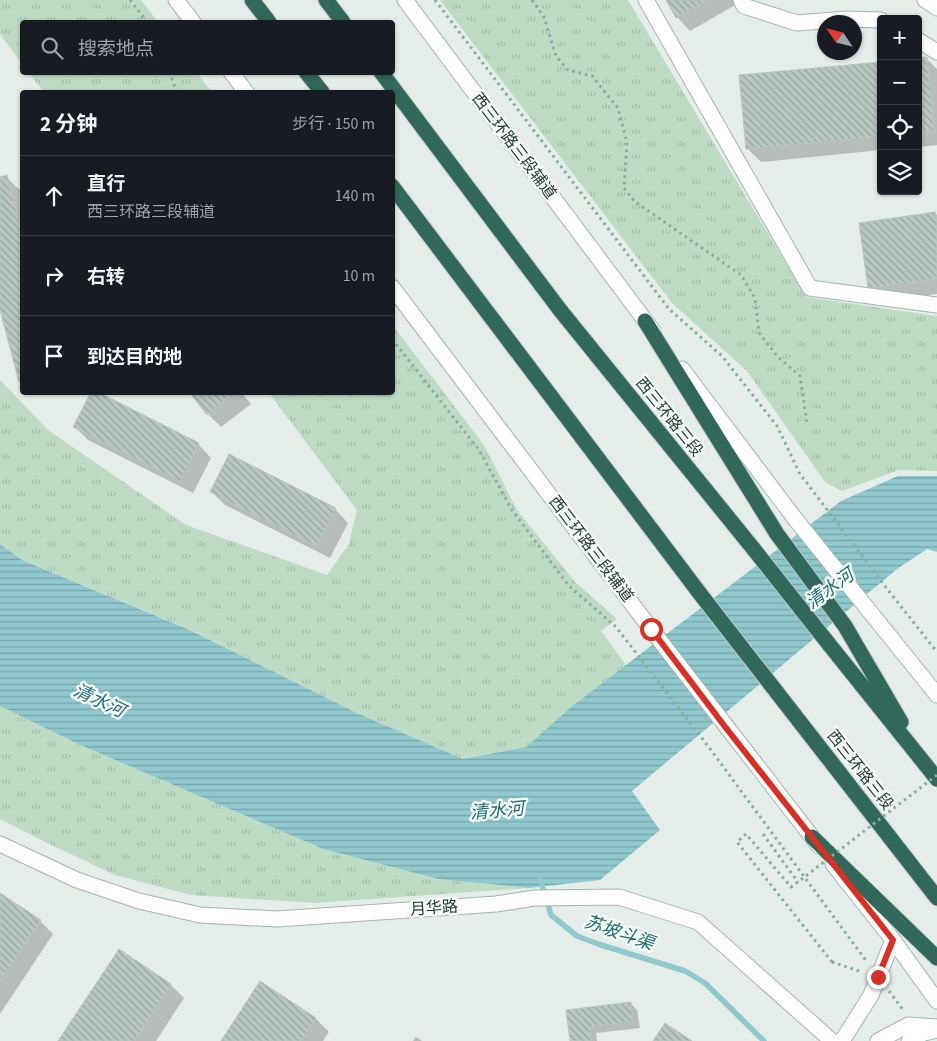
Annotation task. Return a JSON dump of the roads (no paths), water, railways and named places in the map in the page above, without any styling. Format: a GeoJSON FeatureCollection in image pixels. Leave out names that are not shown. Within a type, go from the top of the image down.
{"type":"FeatureCollection","features":[{"type":"Feature","properties":{"kind":"highway"},"geometry":{"type":"LineString","coordinates":[[252,0],[267,20]]}},
{"type":"Feature","properties":{"kind":"highway"},"geometry":{"type":"LineString","coordinates":[[326,0],[341,20]]}},
{"type":"Feature","properties":{"kind":"highway"},"geometry":{"type":"LineString","coordinates":[[308,75],[320,90]]}},
{"type":"Feature","properties":{"kind":"highway","name":"西三环路三段"},"geometry":{"type":"LineString","coordinates":[[382,75],[394,90]]}},
{"type":"Feature","properties":{"kind":"highway","name":"西三环路三段"},"geometry":{"type":"LineString","coordinates":[[395,92],[560,310],[932,770],[937,779]]}},
{"type":"Feature","properties":{"kind":"highway","name":"西三环路三段"},"geometry":{"type":"LineString","coordinates":[[395,190],[701,595],[937,898]]}},
{"type":"Feature","properties":{"kind":"highway"},"geometry":{"type":"LineString","coordinates":[[645,320],[777,534],[844,626],[932,770]]}},
{"type":"Feature","properties":{"kind":"highway"},"geometry":{"type":"LineString","coordinates":[[812,837],[937,958]]}},
{"type":"Feature","properties":{"kind":"main road"},"geometry":{"type":"LineString","coordinates":[[176,0],[191,20]]}},
{"type":"Feature","properties":{"kind":"main road","name":"西三环路三段辅道"},"geometry":{"type":"LineString","coordinates":[[405,0],[796,520],[937,695]]}},
{"type":"Feature","properties":{"kind":"main road"},"geometry":{"type":"LineString","coordinates":[[646,0],[810,288],[937,305]]}},
{"type":"Feature","properties":{"kind":"main road"},"geometry":{"type":"LineString","coordinates":[[742,0],[744,6],[797,23],[847,19],[877,20]]}},
{"type":"Feature","properties":{"kind":"main road"},"geometry":{"type":"LineString","coordinates":[[925,0],[937,8]]}},
{"type":"Feature","properties":{"kind":"main road"},"geometry":{"type":"LineString","coordinates":[[922,43],[937,52]]}},
{"type":"Feature","properties":{"kind":"main road"},"geometry":{"type":"LineString","coordinates":[[233,75],[244,90]]}},
{"type":"Feature","properties":{"kind":"main road","name":"西三环路三段辅道"},"geometry":{"type":"LineString","coordinates":[[395,291],[726,728],[893,940],[937,1001]]}},
{"type":"Feature","properties":{"kind":"main road","name":"月华路"},"geometry":{"type":"LineString","coordinates":[[0,844],[77,880],[139,901],[200,914],[277,919],[496,904],[535,898],[619,897],[698,922],[832,1041]]}},
{"type":"Feature","properties":{"kind":"main road"},"geometry":{"type":"LineString","coordinates":[[842,1041],[871,995],[893,940]]}},
{"type":"Feature","properties":{"kind":"main road"},"geometry":{"type":"LineString","coordinates":[[878,1041],[908,1025],[937,1029]]}},
{"type":"Feature","properties":{"kind":"main road"},"geometry":{"type":"LineString","coordinates":[[909,1041],[937,1029]]}},
{"type":"Feature","properties":{"kind":"water","name":"清水河"},"geometry":{"type":"Polygon","coordinates":[[[898,476],[937,476],[937,552],[927,549],[897,569],[632,791],[660,830],[600,880],[529,888],[438,879],[323,849],[78,744],[0,706],[0,544],[22,560],[190,630],[359,714],[463,759],[526,747],[571,707],[841,501],[898,476]]]}},
{"type":"Feature","properties":{"kind":"waterway","name":"苏坡斗渠"},"geometry":{"type":"LineString","coordinates":[[540,879],[551,915],[577,936],[685,971],[705,983],[764,1041]]}}]}
